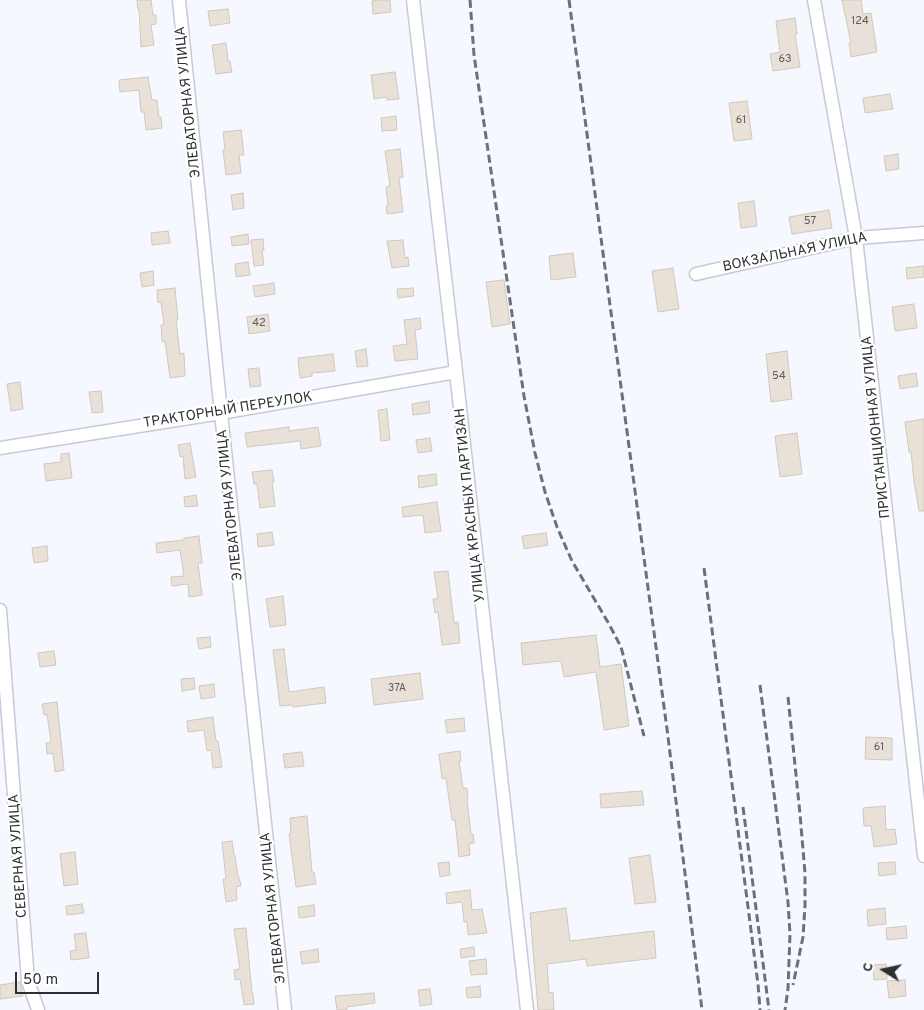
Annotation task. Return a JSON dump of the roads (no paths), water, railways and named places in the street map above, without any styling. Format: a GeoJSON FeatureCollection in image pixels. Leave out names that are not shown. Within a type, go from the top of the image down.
{"type":"FeatureCollection","features":[{"type":"Feature","properties":{"kind":"street","name":"ЭЛЕВАТОРНАЯ УЛИЦА"},"geometry":{"type":"LineString","coordinates":[[179,0],[285,1010]]}},
{"type":"Feature","properties":{"kind":"street","name":"УЛИЦА КРАСНЫХ ПАРТИЗАН"},"geometry":{"type":"LineString","coordinates":[[413,0],[527,1010]]}},
{"type":"Feature","properties":{"kind":"street","name":"ПРИСТАНЦИОННАЯ УЛИЦА"},"geometry":{"type":"LineString","coordinates":[[814,0],[856,238],[921,786],[924,856]]}},
{"type":"Feature","properties":{"kind":"street","name":"ВОКЗАЛЬНАЯ УЛИЦА"},"geometry":{"type":"LineString","coordinates":[[696,274],[856,238],[924,233]]}},
{"type":"Feature","properties":{"kind":"street","name":"ТРАКТОРНЫЙ ПЕРЕУЛОК"},"geometry":{"type":"LineString","coordinates":[[0,448],[221,413],[456,372]]}},
{"type":"Feature","properties":{"kind":"street","name":"СЕВЕРНАЯ УЛИЦА"},"geometry":{"type":"LineString","coordinates":[[0,610],[28,981],[38,1010]]}},
{"type":"Feature","properties":{"kind":"railway"},"geometry":{"type":"LineString","coordinates":[[470,0],[474,55],[524,396],[535,453],[545,492],[557,527],[572,561],[621,647],[644,736]]}},
{"type":"Feature","properties":{"kind":"railway"},"geometry":{"type":"LineString","coordinates":[[569,0],[667,729],[702,1010]]}},
{"type":"Feature","properties":{"kind":"railway"},"geometry":{"type":"LineString","coordinates":[[704,568],[760,1010]]}},
{"type":"Feature","properties":{"kind":"railway"},"geometry":{"type":"LineString","coordinates":[[760,685],[788,902],[790,934],[788,989],[785,1010]]}},
{"type":"Feature","properties":{"kind":"railway"},"geometry":{"type":"LineString","coordinates":[[788,697],[805,873],[803,937],[793,985]]}},
{"type":"Feature","properties":{"kind":"railway"},"geometry":{"type":"LineString","coordinates":[[743,807],[769,1010]]}}]}
